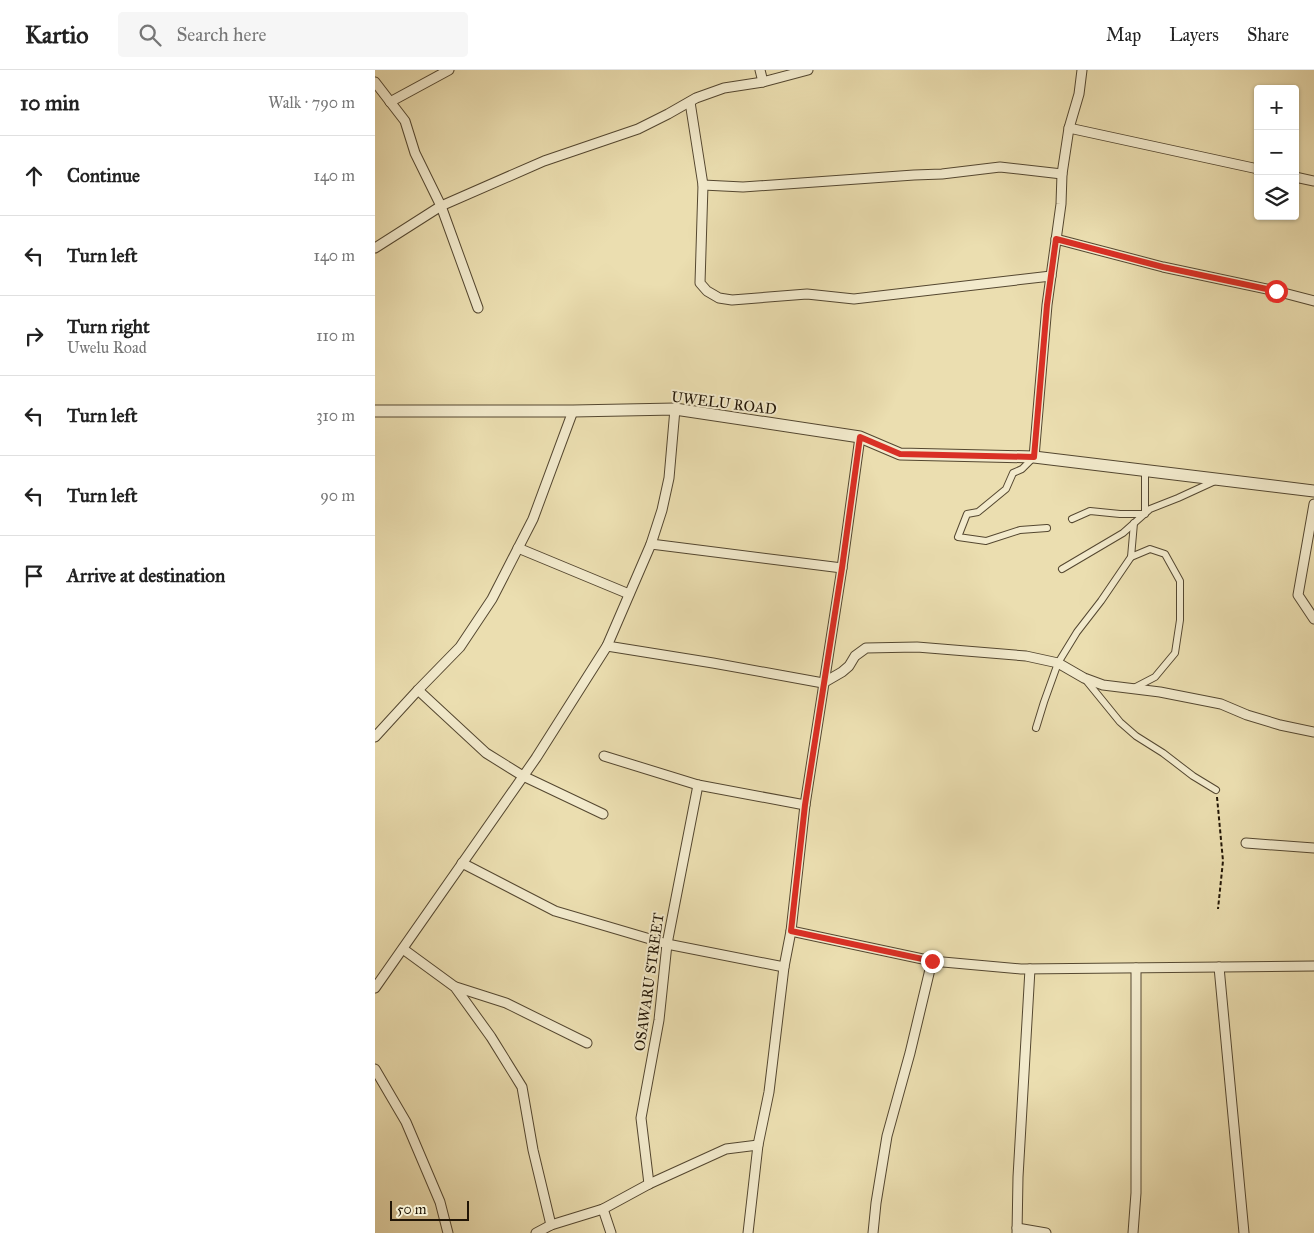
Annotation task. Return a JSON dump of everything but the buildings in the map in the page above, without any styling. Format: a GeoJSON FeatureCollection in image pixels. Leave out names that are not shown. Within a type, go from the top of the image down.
{"type":"FeatureCollection","features":[{"type":"Feature","properties":{"kind":"street"},"geometry":{"type":"LineString","coordinates":[[390,102],[449,70]]}},
{"type":"Feature","properties":{"kind":"street"},"geometry":{"type":"LineString","coordinates":[[760,70],[763,82]]}},
{"type":"Feature","properties":{"kind":"street"},"geometry":{"type":"LineString","coordinates":[[375,248],[441,206],[544,161],[637,129],[696,98],[724,88],[763,82],[808,70]]}},
{"type":"Feature","properties":{"kind":"street"},"geometry":{"type":"LineString","coordinates":[[1047,528],[1020,530],[986,541],[958,537],[967,514],[978,512],[1006,489],[1013,473],[1022,469],[1034,457],[1047,305],[1061,204],[1062,174],[1069,128],[1079,94],[1082,70]]}},
{"type":"Feature","properties":{"kind":"street"},"geometry":{"type":"LineString","coordinates":[[375,82],[405,121],[415,154],[441,206],[478,308]]}},
{"type":"Feature","properties":{"kind":"street"},"geometry":{"type":"LineString","coordinates":[[690,102],[703,185],[700,283],[707,291],[719,298],[732,300],[807,294],[854,299],[1051,276]]}},
{"type":"Feature","properties":{"kind":"street"},"geometry":{"type":"LineString","coordinates":[[1069,128],[1254,168]]}},
{"type":"Feature","properties":{"kind":"street"},"geometry":{"type":"LineString","coordinates":[[703,185],[743,187],[942,174],[1000,167],[1062,174]]}},
{"type":"Feature","properties":{"kind":"street"},"geometry":{"type":"LineString","coordinates":[[1299,178],[1314,181]]}},
{"type":"Feature","properties":{"kind":"street"},"geometry":{"type":"LineString","coordinates":[[1056,239],[1163,267],[1314,301]]}},
{"type":"Feature","properties":{"kind":"street"},"geometry":{"type":"LineString","coordinates":[[375,988],[523,776],[607,646],[651,544],[662,510],[669,478],[675,409]]}},
{"type":"Feature","properties":{"kind":"street","name":"UWELU ROAD"},"geometry":{"type":"LineString","coordinates":[[375,410],[573,411],[675,409],[860,437],[900,454],[1034,457],[1314,491]]}},
{"type":"Feature","properties":{"kind":"street"},"geometry":{"type":"LineString","coordinates":[[375,737],[460,647],[492,599],[533,519],[573,411]]}},
{"type":"Feature","properties":{"kind":"street"},"geometry":{"type":"LineString","coordinates":[[748,1233],[758,1145],[769,1092],[784,967],[791,931],[805,805],[842,568],[860,437]]}},
{"type":"Feature","properties":{"kind":"street"},"geometry":{"type":"LineString","coordinates":[[1145,471],[1145,514]]}},
{"type":"Feature","properties":{"kind":"street"},"geometry":{"type":"LineString","coordinates":[[1062,569],[1123,533],[1149,509],[1219,480]]}},
{"type":"Feature","properties":{"kind":"street"},"geometry":{"type":"LineString","coordinates":[[1314,504],[1298,595],[1314,619]]}},
{"type":"Feature","properties":{"kind":"street"},"geometry":{"type":"LineString","coordinates":[[1072,519],[1090,511],[1145,514]]}},
{"type":"Feature","properties":{"kind":"street"},"geometry":{"type":"LineString","coordinates":[[1036,728],[1059,662],[1077,632],[1131,557],[1134,523]]}},
{"type":"Feature","properties":{"kind":"street"},"geometry":{"type":"LineString","coordinates":[[651,544],[842,568]]}},
{"type":"Feature","properties":{"kind":"street"},"geometry":{"type":"LineString","coordinates":[[518,548],[629,594]]}},
{"type":"Feature","properties":{"kind":"street"},"geometry":{"type":"LineString","coordinates":[[1131,557],[1149,549],[1165,554],[1180,581],[1180,620],[1175,653],[1155,677],[1132,689]]}},
{"type":"Feature","properties":{"kind":"street"},"geometry":{"type":"LineString","coordinates":[[607,646],[823,683],[842,672],[849,666],[855,656],[866,648],[917,647],[1026,656],[1059,662],[1084,678],[1103,685],[1160,692],[1221,704],[1263,720],[1314,732]]}},
{"type":"Feature","properties":{"kind":"street"},"geometry":{"type":"LineString","coordinates":[[1084,678],[1120,722],[1136,736],[1216,790]]}},
{"type":"Feature","properties":{"kind":"street"},"geometry":{"type":"LineString","coordinates":[[418,690],[485,753],[523,776],[603,814]]}},
{"type":"Feature","properties":{"kind":"street"},"geometry":{"type":"LineString","coordinates":[[604,756],[698,786],[805,805]]}},
{"type":"Feature","properties":{"kind":"street","name":"OSAWARU STREET"},"geometry":{"type":"LineString","coordinates":[[649,1184],[641,1118],[659,1020],[667,944],[698,786]]}},
{"type":"Feature","properties":{"kind":"street"},"geometry":{"type":"LineString","coordinates":[[1246,843],[1314,848]]}},
{"type":"Feature","properties":{"kind":"street"},"geometry":{"type":"LineString","coordinates":[[462,863],[555,911],[667,944],[784,967]]}},
{"type":"Feature","properties":{"kind":"street"},"geometry":{"type":"LineString","coordinates":[[791,931],[932,961],[1021,969],[1314,966]]}},
{"type":"Feature","properties":{"kind":"street"},"geometry":{"type":"LineString","coordinates":[[403,949],[455,986],[506,1003],[587,1043]]}},
{"type":"Feature","properties":{"kind":"street"},"geometry":{"type":"LineString","coordinates":[[873,1233],[887,1136],[932,961]]}},
{"type":"Feature","properties":{"kind":"street"},"geometry":{"type":"LineString","coordinates":[[1219,967],[1244,1233]]}},
{"type":"Feature","properties":{"kind":"street"},"geometry":{"type":"LineString","coordinates":[[1133,1233],[1136,1193],[1136,968]]}},
{"type":"Feature","properties":{"kind":"street"},"geometry":{"type":"LineString","coordinates":[[1030,969],[1018,1176],[1017,1230],[1046,1233]]}},
{"type":"Feature","properties":{"kind":"street"},"geometry":{"type":"LineString","coordinates":[[455,986],[491,1037],[522,1087],[533,1150],[551,1225]]}},
{"type":"Feature","properties":{"kind":"street"},"geometry":{"type":"LineString","coordinates":[[375,1069],[407,1122],[441,1202],[448,1233]]}},
{"type":"Feature","properties":{"kind":"street"},"geometry":{"type":"LineString","coordinates":[[536,1233],[551,1225],[603,1209],[649,1184],[726,1149],[758,1145]]}},
{"type":"Feature","properties":{"kind":"street"},"geometry":{"type":"LineString","coordinates":[[603,1209],[611,1233]]}},
{"type":"Feature","properties":{"kind":"path"},"geometry":{"type":"LineString","coordinates":[[1216,790],[1223,861],[1219,909]]}},
{"type":"Feature","properties":{"kind":"route"},"geometry":{"type":"LineString","coordinates":[[932,961],[791,931],[805,805],[842,568],[860,437],[900,454],[1034,457],[1047,305],[1056,239],[1163,267],[1276,291]]}}]}
